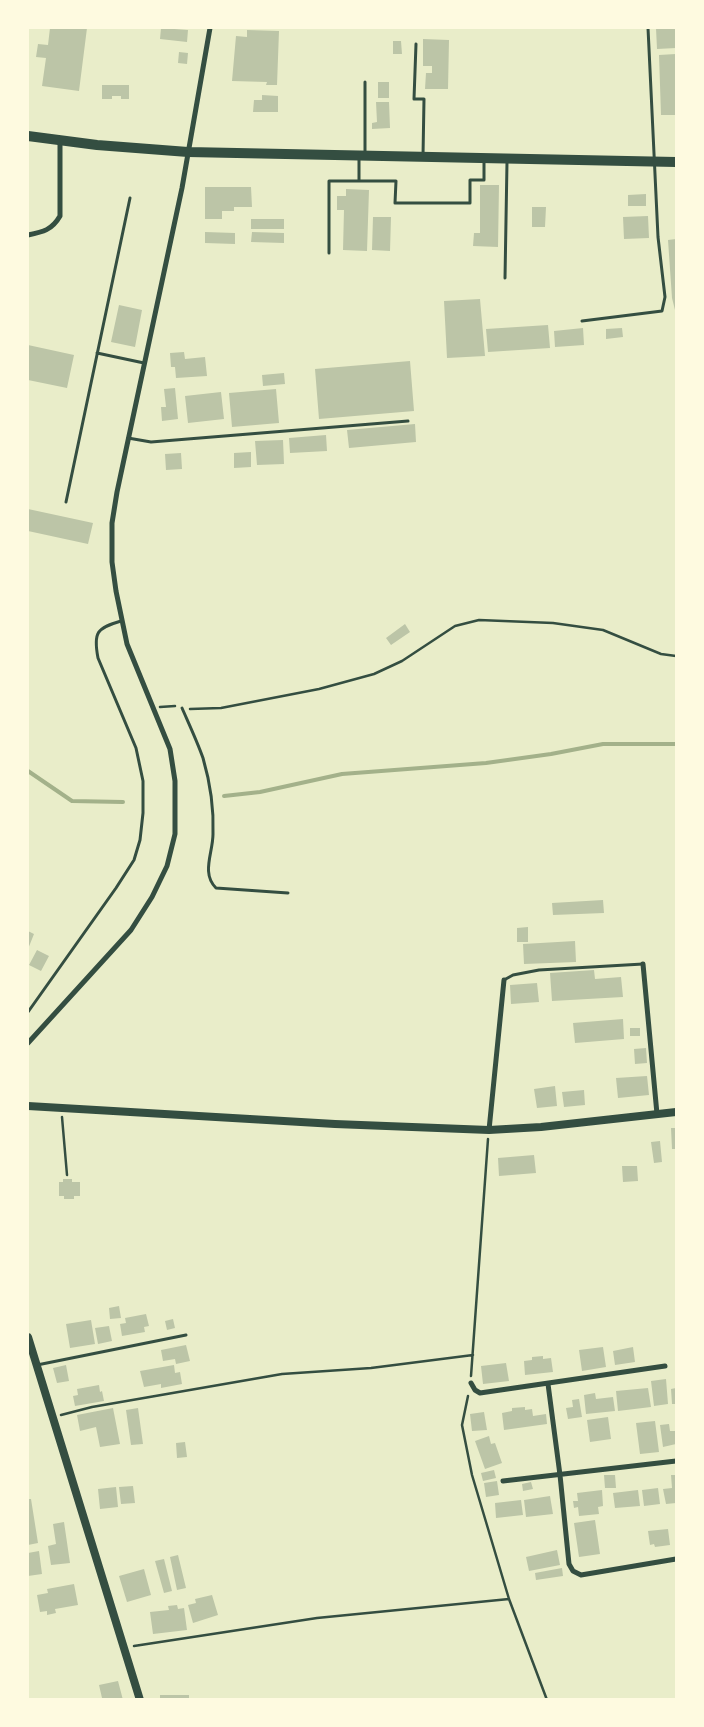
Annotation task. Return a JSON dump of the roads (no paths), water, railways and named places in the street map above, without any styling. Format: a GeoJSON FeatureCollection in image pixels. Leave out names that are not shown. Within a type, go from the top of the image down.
{"type":"FeatureCollection","features":[{"type":"Feature","properties":{"kind":"highway"},"geometry":{"type":"LineString","coordinates":[[28,136],[150,150],[188,152],[676,162]]}},
{"type":"Feature","properties":{"kind":"street"},"geometry":{"type":"LineString","coordinates":[[28,1043],[131,930],[152,897],[167,866],[175,834],[175,781],[170,749],[133,660],[121,621],[112,562],[112,523],[128,438],[182,188],[210,28]]}},
{"type":"Feature","properties":{"kind":"street"},"geometry":{"type":"LineString","coordinates":[[28,235],[47,231],[56,223],[60,216],[60,141]]}},
{"type":"Feature","properties":{"kind":"street"},"geometry":{"type":"LineString","coordinates":[[643,964],[658,1114]]}},
{"type":"Feature","properties":{"kind":"street"},"geometry":{"type":"LineString","coordinates":[[489,1130],[504,980]]}},
{"type":"Feature","properties":{"kind":"street"},"geometry":{"type":"LineString","coordinates":[[28,1106],[335,1124],[489,1130],[541,1127],[676,1112]]}},
{"type":"Feature","properties":{"kind":"street"},"geometry":{"type":"LineString","coordinates":[[28,1337],[140,1700]]}},
{"type":"Feature","properties":{"kind":"street"},"geometry":{"type":"LineString","coordinates":[[471,1383],[475,1390],[480,1393],[665,1366]]}},
{"type":"Feature","properties":{"kind":"street"},"geometry":{"type":"LineString","coordinates":[[548,1384],[569,1564],[574,1571],[581,1575],[676,1559]]}},
{"type":"Feature","properties":{"kind":"street"},"geometry":{"type":"LineString","coordinates":[[503,1480],[676,1461]]}},
{"type":"Feature","properties":{"kind":"lane"},"geometry":{"type":"LineString","coordinates":[[582,321],[662,311],[665,297],[658,237],[656,162],[648,28]]}},
{"type":"Feature","properties":{"kind":"lane"},"geometry":{"type":"LineString","coordinates":[[416,44],[414,99],[424,99],[423,157]]}},
{"type":"Feature","properties":{"kind":"lane"},"geometry":{"type":"LineString","coordinates":[[359,181],[365,82]]}},
{"type":"Feature","properties":{"kind":"lane"},"geometry":{"type":"LineString","coordinates":[[329,254],[329,181],[396,181],[396,203],[470,203],[470,180],[484,180],[484,158]]}},
{"type":"Feature","properties":{"kind":"lane"},"geometry":{"type":"LineString","coordinates":[[505,278],[507,158]]}},
{"type":"Feature","properties":{"kind":"lane"},"geometry":{"type":"LineString","coordinates":[[66,502],[130,198]]}},
{"type":"Feature","properties":{"kind":"lane"},"geometry":{"type":"LineString","coordinates":[[97,353],[144,363]]}},
{"type":"Feature","properties":{"kind":"lane"},"geometry":{"type":"LineString","coordinates":[[128,438],[152,442],[408,421]]}},
{"type":"Feature","properties":{"kind":"lane"},"geometry":{"type":"LineString","coordinates":[[28,1012],[116,888],[134,860],[140,840],[143,814],[143,781],[136,748],[98,658],[95,644],[96,635],[105,625],[121,621]]}},
{"type":"Feature","properties":{"kind":"lane"},"geometry":{"type":"LineString","coordinates":[[182,708],[202,756],[209,780],[213,835],[208,872],[210,882],[216,888],[288,893]]}},
{"type":"Feature","properties":{"kind":"lane"},"geometry":{"type":"LineString","coordinates":[[504,980],[513,975],[539,970],[643,964]]}},
{"type":"Feature","properties":{"kind":"lane"},"geometry":{"type":"LineString","coordinates":[[36,1365],[186,1336]]}},
{"type":"Feature","properties":{"kind":"waterway"},"geometry":{"type":"LineString","coordinates":[[224,796],[260,792],[342,774],[486,763],[551,754],[603,744],[676,744]]}},
{"type":"Feature","properties":{"kind":"waterway"},"geometry":{"type":"LineString","coordinates":[[28,771],[72,801],[123,802]]}}]}
